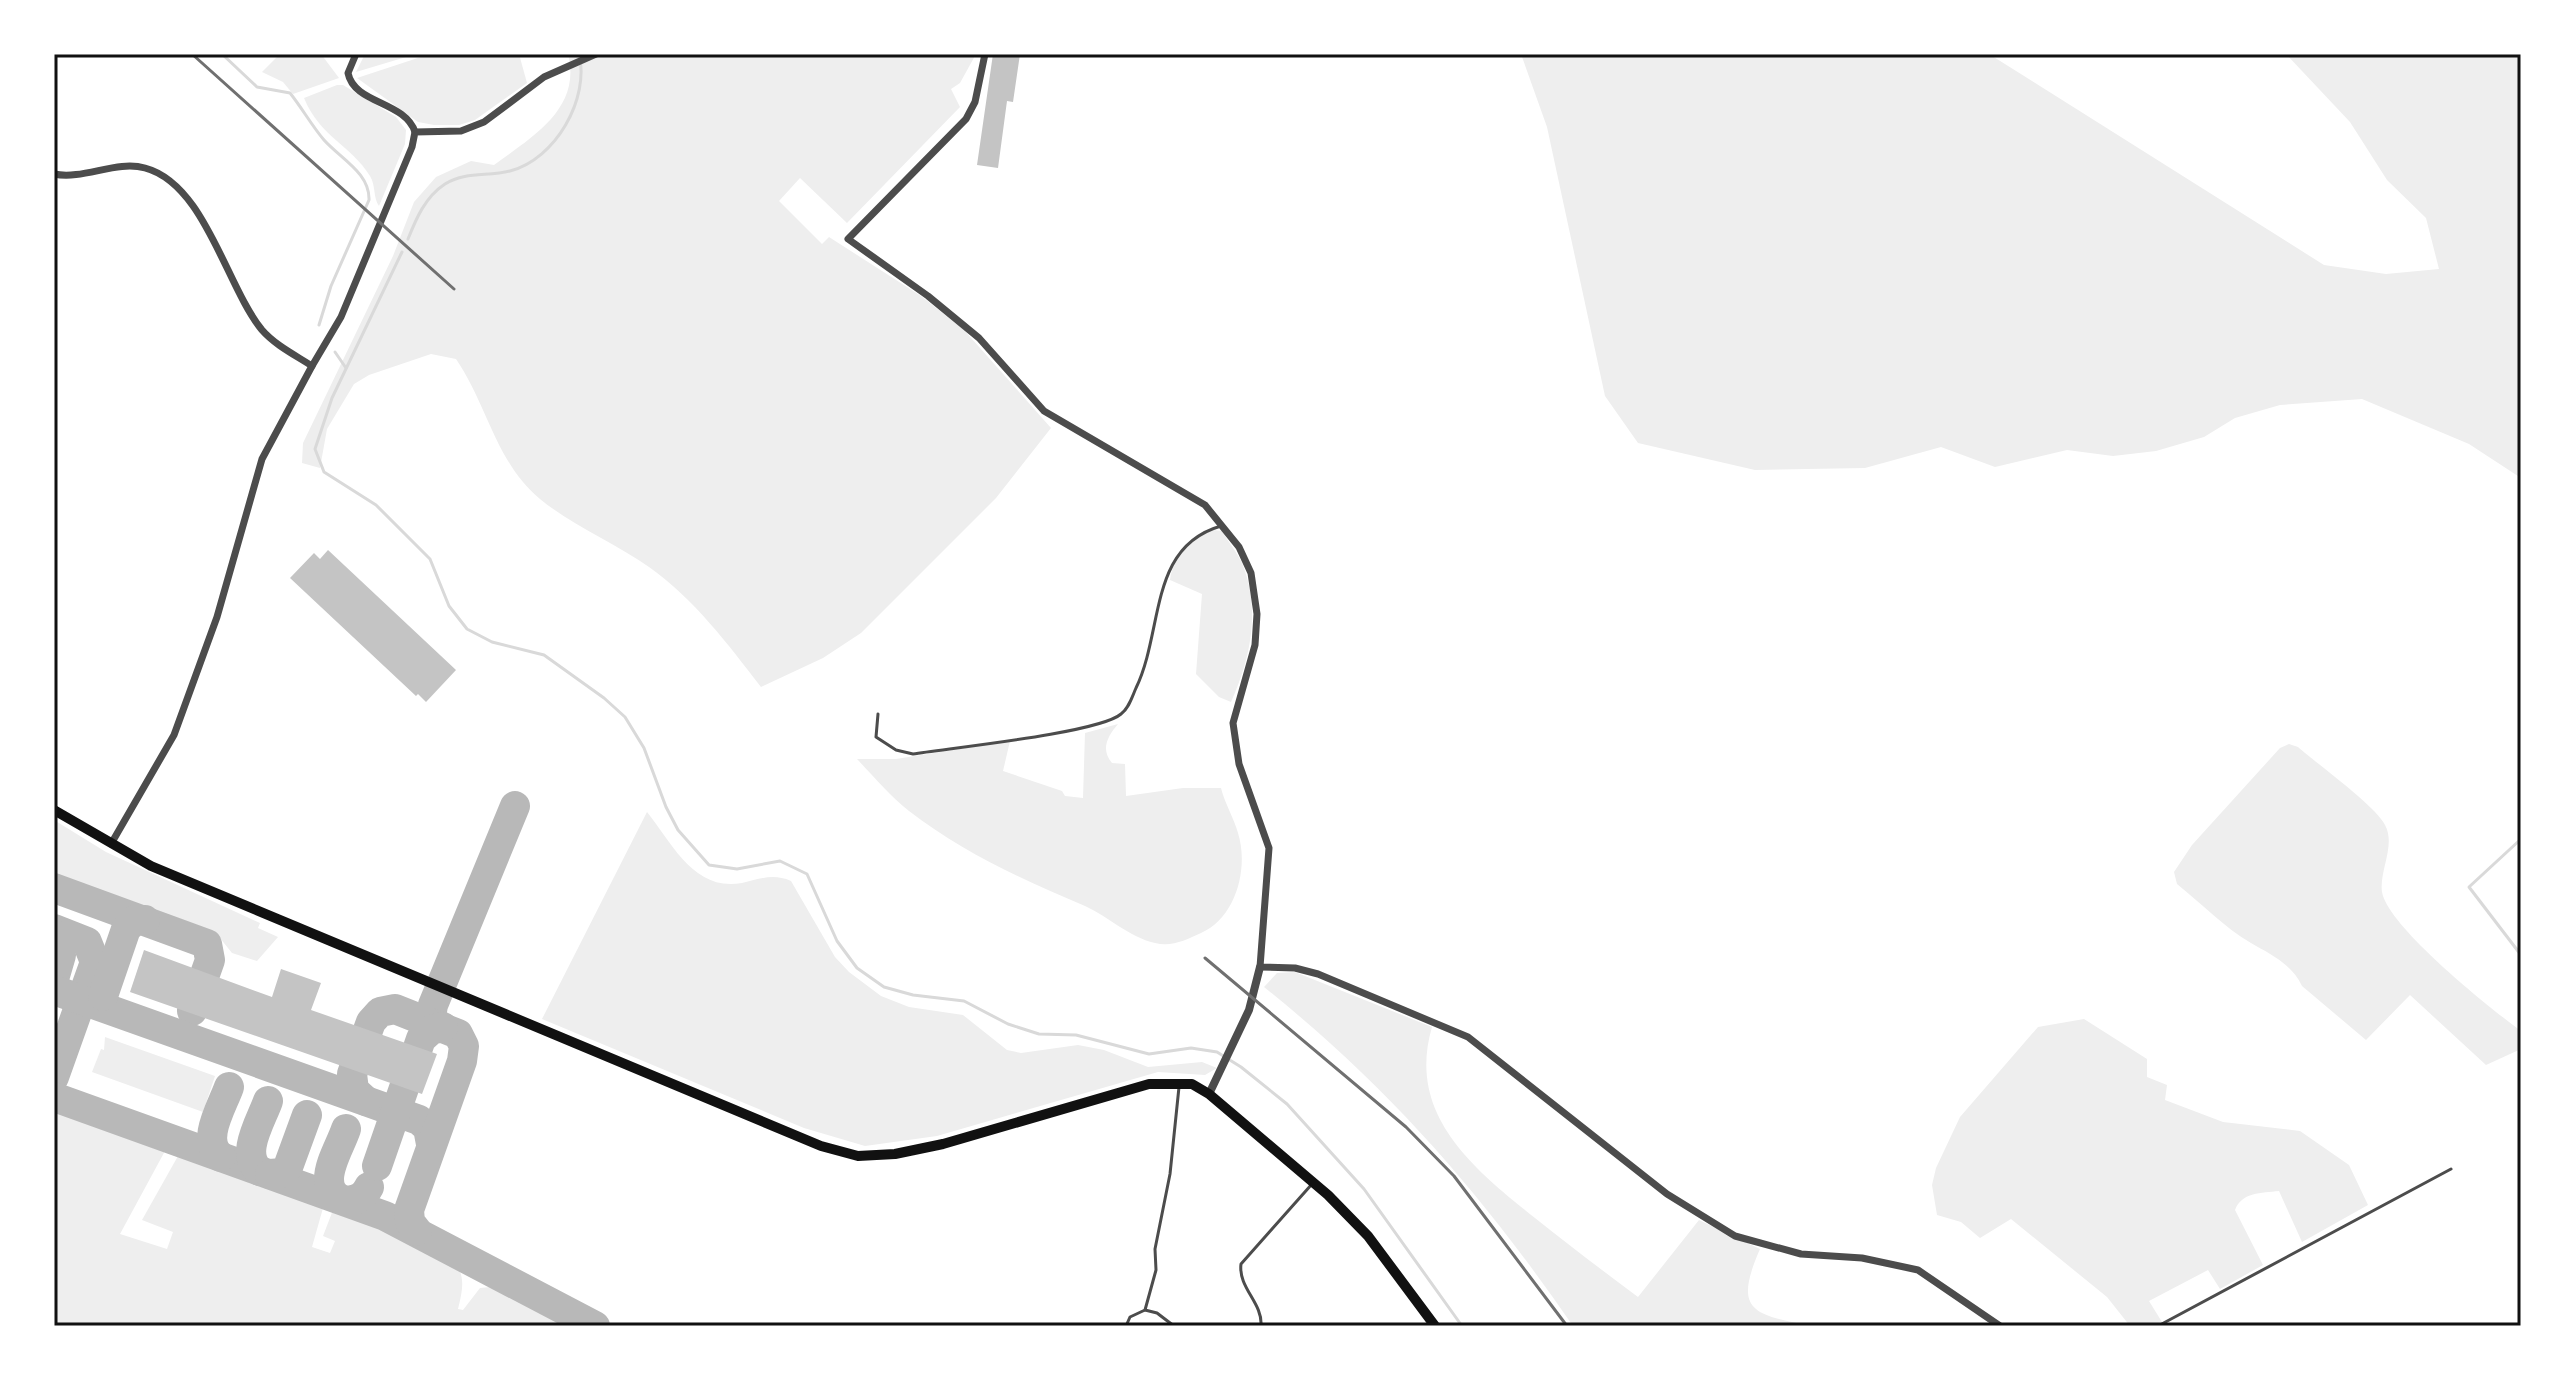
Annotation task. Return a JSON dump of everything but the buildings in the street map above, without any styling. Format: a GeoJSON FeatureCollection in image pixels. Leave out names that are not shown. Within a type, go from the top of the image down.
{"type":"FeatureCollection","features":[{"type":"Feature","properties":{"kind":"main road"},"geometry":{"type":"LineString","coordinates":[[54,810],[151,866],[821,1146],[858,1156],[928,1148],[1149,1084],[1192,1084],[1209,1094],[1314,1182],[1368,1236],[1435,1326]]}},
{"type":"Feature","properties":{"kind":"street"},"geometry":{"type":"LineString","coordinates":[[111,844],[174,735],[209,643],[262,459],[341,317],[412,147],[415,132],[400,113],[351,83],[348,73],[356,54]]}},
{"type":"Feature","properties":{"kind":"street"},"geometry":{"type":"LineString","coordinates":[[985,54],[975,102],[966,119],[848,239],[928,296],[979,338],[1044,411],[1205,505],[1224,525],[1251,573],[1257,604],[1255,645],[1233,723],[1239,764],[1269,848],[1260,967],[1255,992],[1234,1046],[1209,1094]]}},
{"type":"Feature","properties":{"kind":"street"},"geometry":{"type":"LineString","coordinates":[[415,132],[461,131],[484,122],[567,64],[593,55]]}},
{"type":"Feature","properties":{"kind":"street"},"geometry":{"type":"LineString","coordinates":[[54,174],[70,177],[130,166],[146,168],[172,183],[194,208],[262,330],[312,366]]}},
{"type":"Feature","properties":{"kind":"street"},"geometry":{"type":"LineString","coordinates":[[1260,967],[1295,968],[1318,974],[1468,1037],[1667,1194],[1735,1236],[1801,1254],[1862,1258],[1918,1270],[1988,1322],[2000,1326]]}},
{"type":"Feature","properties":{"kind":"lane"},"geometry":{"type":"LineString","coordinates":[[878,714],[876,737],[896,750],[913,754],[1070,730],[1114,719],[1123,713],[1141,678],[1171,564],[1191,538],[1224,525]]}},
{"type":"Feature","properties":{"kind":"lane"},"geometry":{"type":"LineString","coordinates":[[1145,1310],[1156,1270],[1155,1249],[1170,1174],[1179,1083]]}},
{"type":"Feature","properties":{"kind":"lane"},"geometry":{"type":"LineString","coordinates":[[2158,1326],[2451,1169]]}},
{"type":"Feature","properties":{"kind":"lane"},"geometry":{"type":"LineString","coordinates":[[1261,1326],[1261,1316],[1239,1278],[1241,1264],[1314,1182]]}},
{"type":"Feature","properties":{"kind":"lane"},"geometry":{"type":"LineString","coordinates":[[1126,1326],[1130,1317],[1145,1310],[1157,1313],[1174,1326]]}},
{"type":"Feature","properties":{"kind":"shaded area"},"geometry":{"type":"Polygon","coordinates":[[[280,54],[321,54],[339,78],[293,94],[283,82],[262,72],[280,54]]]}},
{"type":"Feature","properties":{"kind":"shaded area"},"geometry":{"type":"Polygon","coordinates":[[[365,54],[416,54],[356,72],[365,54]]]}},
{"type":"Feature","properties":{"kind":"shaded area"},"geometry":{"type":"Polygon","coordinates":[[[430,54],[519,54],[527,83],[475,120],[459,125],[434,125],[418,122],[357,78],[430,54]]]}},
{"type":"Feature","properties":{"kind":"shaded area"},"geometry":{"type":"Polygon","coordinates":[[[568,54],[976,54],[960,83],[951,89],[960,107],[847,223],[800,178],[779,201],[822,244],[829,237],[921,296],[964,330],[1051,428],[996,498],[861,633],[823,658],[761,687],[710,623],[666,580],[636,558],[553,509],[525,484],[502,451],[456,359],[431,354],[369,375],[354,384],[327,429],[320,468],[302,463],[303,443],[393,256],[414,202],[436,177],[471,161],[494,165],[538,132],[561,106],[568,91],[568,54]]]}},
{"type":"Feature","properties":{"kind":"shaded area"},"geometry":{"type":"Polygon","coordinates":[[[1521,54],[1989,54],[2324,265],[2386,274],[2439,269],[2426,218],[2387,180],[2350,122],[2286,54],[2521,54],[2521,478],[2469,444],[2362,399],[2280,405],[2235,418],[2204,437],[2156,451],[2113,456],[2067,450],[1995,467],[1941,447],[1865,468],[1755,470],[1638,443],[1605,396],[1547,127],[1521,54]]]}},
{"type":"Feature","properties":{"kind":"shaded area"},"geometry":{"type":"Polygon","coordinates":[[[343,85],[396,117],[406,130],[405,144],[379,206],[370,176],[318,122],[304,98],[343,85]]]}},
{"type":"Feature","properties":{"kind":"shaded area"},"geometry":{"type":"Polygon","coordinates":[[[1213,530],[1222,531],[1240,559],[1251,598],[1248,651],[1231,702],[1219,697],[1196,674],[1202,594],[1170,580],[1175,563],[1184,549],[1213,530]]]}},
{"type":"Feature","properties":{"kind":"shaded area"},"geometry":{"type":"Polygon","coordinates":[[[1118,724],[1109,738],[1106,753],[1112,763],[1125,764],[1126,796],[1183,788],[1221,788],[1238,833],[1242,861],[1231,904],[1213,926],[1179,942],[1161,944],[1136,936],[1085,906],[972,852],[909,811],[857,759],[896,759],[1010,741],[1003,771],[1062,791],[1065,796],[1083,798],[1085,733],[1118,724]]]}},
{"type":"Feature","properties":{"kind":"shaded area"},"geometry":{"type":"Polygon","coordinates":[[[2289,744],[2298,747],[2359,796],[2379,817],[2385,825],[2389,841],[2382,884],[2388,907],[2442,966],[2521,1031],[2521,1049],[2486,1065],[2410,995],[2366,1040],[2302,986],[2286,966],[2232,930],[2177,884],[2174,872],[2192,845],[2280,748],[2289,744]]]}},
{"type":"Feature","properties":{"kind":"shaded area"},"geometry":{"type":"Polygon","coordinates":[[[647,812],[686,862],[710,880],[725,884],[772,877],[791,881],[835,957],[881,996],[909,1007],[963,1015],[1007,1050],[1021,1053],[1078,1045],[1104,1050],[1148,1067],[1202,1062],[1217,1068],[1205,1075],[1158,1072],[937,1136],[865,1146],[804,1128],[542,1019],[647,812]]]}},
{"type":"Feature","properties":{"kind":"shaded area"},"geometry":{"type":"Polygon","coordinates":[[[54,820],[106,852],[260,923],[258,928],[278,937],[257,961],[232,953],[220,938],[54,878],[54,820]]]}},
{"type":"Feature","properties":{"kind":"shaded area"},"geometry":{"type":"Polygon","coordinates":[[[1295,972],[1432,1027],[1426,1058],[1429,1087],[1437,1113],[1451,1137],[1469,1159],[1512,1199],[1638,1297],[1699,1220],[1760,1249],[1748,1286],[1753,1306],[1774,1318],[1811,1326],[1573,1326],[1504,1231],[1431,1144],[1352,1064],[1264,987],[1277,973],[1295,972]]]}},
{"type":"Feature","properties":{"kind":"shaded area"},"geometry":{"type":"Polygon","coordinates":[[[2084,1019],[2147,1059],[2147,1077],[2167,1085],[2165,1100],[2223,1122],[2300,1131],[2349,1165],[2368,1205],[2302,1242],[2279,1191],[2247,1197],[2235,1210],[2263,1265],[2220,1289],[2208,1270],[2149,1301],[2162,1322],[2153,1326],[2130,1326],[2107,1297],[2011,1219],[1980,1238],[1961,1222],[1937,1215],[1932,1185],[1936,1168],[1960,1117],[2038,1027],[2084,1019]]]}},
{"type":"Feature","properties":{"kind":"shaded area"},"geometry":{"type":"Polygon","coordinates":[[[105,1037],[215,1076],[203,1112],[92,1072],[101,1049],[104,1050],[105,1037]]]}},
{"type":"Feature","properties":{"kind":"shaded area"},"geometry":{"type":"Polygon","coordinates":[[[54,1111],[165,1151],[120,1234],[167,1249],[173,1232],[142,1220],[178,1156],[323,1208],[312,1247],[330,1253],[335,1241],[323,1236],[333,1210],[449,1256],[461,1275],[458,1309],[463,1310],[480,1288],[501,1286],[577,1326],[54,1326],[54,1111]]]}},
{"type":"Feature","properties":{"kind":"waterway"},"geometry":{"type":"LineString","coordinates":[[222,54],[257,87],[290,93],[324,140],[360,174],[368,190],[369,200],[331,286],[319,325]]}},
{"type":"Feature","properties":{"kind":"waterway"},"geometry":{"type":"LineString","coordinates":[[408,239],[427,202],[445,184],[461,177],[510,171],[542,154],[555,140],[574,107],[581,71],[579,54]]}},
{"type":"Feature","properties":{"kind":"waterway"},"geometry":{"type":"LineString","coordinates":[[402,252],[332,398],[315,449],[324,472],[376,505],[430,559],[449,606],[467,629],[492,642],[544,655],[604,698],[625,717],[644,748],[678,830],[709,865],[737,869],[780,861],[807,874],[837,941],[857,968],[884,987],[913,995],[964,1001],[1008,1024],[1039,1034],[1076,1035],[1149,1054],[1191,1048],[1217,1052],[1241,1067],[1287,1104],[1364,1189],[1462,1326]]}},
{"type":"Feature","properties":{"kind":"waterway"},"geometry":{"type":"LineString","coordinates":[[335,352],[346,368]]}},
{"type":"Feature","properties":{"kind":"waterway"},"geometry":{"type":"LineString","coordinates":[[2521,839],[2469,887],[2521,955]]}},
{"type":"Feature","properties":{"kind":"taxiway"},"geometry":{"type":"LineString","coordinates":[[435,1024],[431,1017],[433,1005],[515,806]]}},
{"type":"Feature","properties":{"kind":"taxiway"},"geometry":{"type":"LineString","coordinates":[[54,888],[207,944],[210,960],[192,1011]]}},
{"type":"Feature","properties":{"kind":"taxiway"},"geometry":{"type":"LineString","coordinates":[[103,996],[126,929],[135,920],[145,920]]}},
{"type":"Feature","properties":{"kind":"taxiway"},"geometry":{"type":"LineString","coordinates":[[54,929],[87,942],[95,962],[54,1077]]}},
{"type":"Feature","properties":{"kind":"taxiway"},"geometry":{"type":"LineString","coordinates":[[54,934],[61,955],[54,979]]}},
{"type":"Feature","properties":{"kind":"taxiway"},"geometry":{"type":"LineString","coordinates":[[54,990],[419,1120],[428,1128],[431,1144]]}},
{"type":"Feature","properties":{"kind":"taxiway"},"geometry":{"type":"LineString","coordinates":[[366,1101],[354,1090],[352,1074],[371,1022],[380,1012],[395,1009],[458,1034],[464,1046],[462,1061],[409,1210],[410,1222],[417,1231]]}},
{"type":"Feature","properties":{"kind":"taxiway"},"geometry":{"type":"LineString","coordinates":[[377,1166],[421,1039],[431,1030],[443,1027]]}},
{"type":"Feature","properties":{"kind":"taxiway"},"geometry":{"type":"LineString","coordinates":[[221,1157],[215,1150],[212,1133],[229,1087]]}},
{"type":"Feature","properties":{"kind":"taxiway"},"geometry":{"type":"LineString","coordinates":[[54,1097],[385,1216],[595,1326]]}},
{"type":"Feature","properties":{"kind":"taxiway"},"geometry":{"type":"LineString","coordinates":[[260,1171],[254,1164],[251,1147],[268,1101]]}},
{"type":"Feature","properties":{"kind":"taxiway"},"geometry":{"type":"LineString","coordinates":[[270,1174],[282,1173],[288,1167],[307,1115]]}},
{"type":"Feature","properties":{"kind":"taxiway"},"geometry":{"type":"LineString","coordinates":[[346,1129],[331,1167],[330,1188],[339,1198],[352,1200],[359,1198],[369,1187]]}},
{"type":"Feature","properties":{"kind":"railway"},"geometry":{"type":"LineString","coordinates":[[192,54],[454,289]]}},
{"type":"Feature","properties":{"kind":"railway"},"geometry":{"type":"LineString","coordinates":[[1205,958],[1406,1127],[1454,1176],[1567,1326]]}}]}
